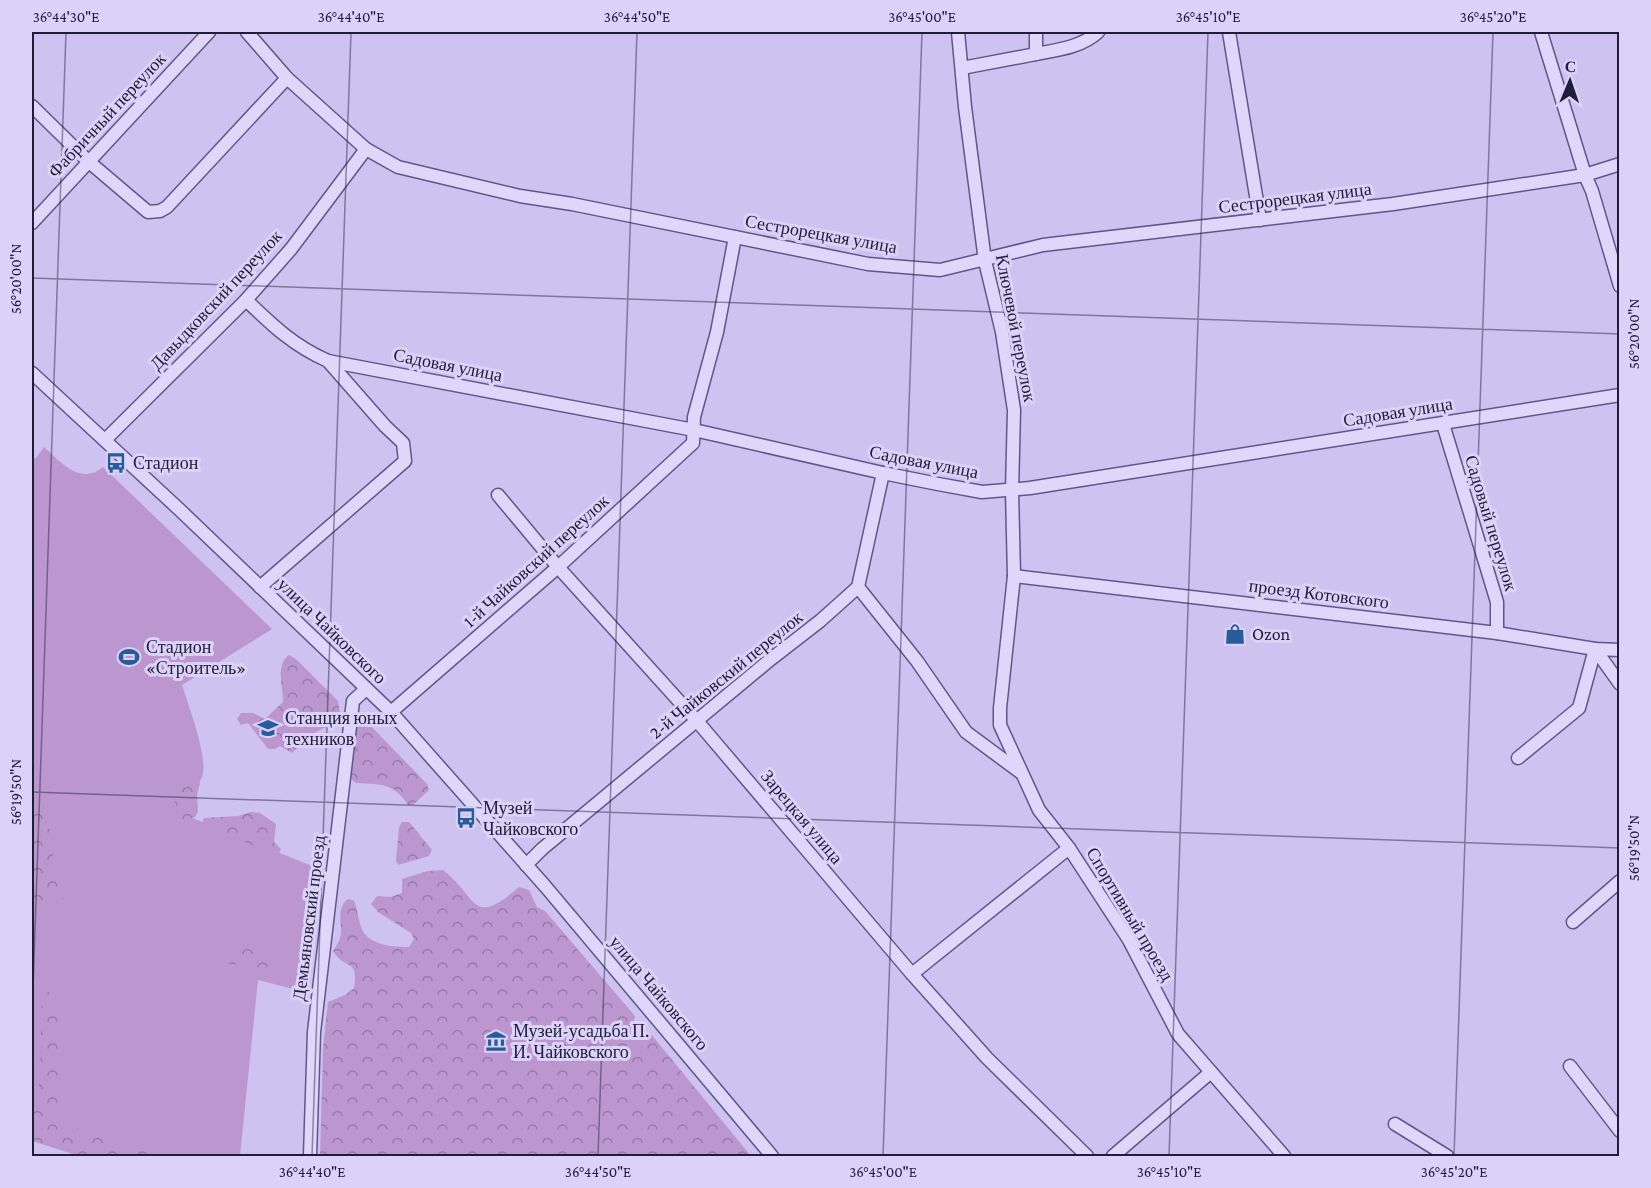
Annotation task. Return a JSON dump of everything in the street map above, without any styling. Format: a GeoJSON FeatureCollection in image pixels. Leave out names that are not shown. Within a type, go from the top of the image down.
{"type":"FeatureCollection","features":[{"type":"Feature","properties":{"kind":"street","name":"Фабричный переулок"},"geometry":{"type":"LineString","coordinates":[[32,223],[209,32]]}},
{"type":"Feature","properties":{"kind":"street","name":"Сестрорецкая улица"},"geometry":{"type":"LineString","coordinates":[[247,32],[287,78],[366,149],[398,167],[520,196],[572,204],[868,264],[940,270],[985,261],[1043,245],[1393,204],[1585,175],[1620,164]]}},
{"type":"Feature","properties":{"kind":"street","name":"Ключевой переулок"},"geometry":{"type":"LineString","coordinates":[[958,32],[965,107],[985,261],[1002,332],[1014,410],[1012,490],[1014,576],[1000,725],[1021,772]]}},
{"type":"Feature","properties":{"kind":"street"},"geometry":{"type":"LineString","coordinates":[[1036,32],[1036,54]]}},
{"type":"Feature","properties":{"kind":"street"},"geometry":{"type":"LineString","coordinates":[[962,68],[1074,45],[1093,37],[1098,32]]}},
{"type":"Feature","properties":{"kind":"street"},"geometry":{"type":"LineString","coordinates":[[1229,32],[1260,220]]}},
{"type":"Feature","properties":{"kind":"street"},"geometry":{"type":"LineString","coordinates":[[1541,32],[1620,286]]}},
{"type":"Feature","properties":{"kind":"street"},"geometry":{"type":"LineString","coordinates":[[32,106],[88,161],[148,212],[160,211],[167,207],[287,78]]}},
{"type":"Feature","properties":{"kind":"street","name":"Давыдковский переулок"},"geometry":{"type":"LineString","coordinates":[[105,440],[246,300],[291,249],[366,149]]}},
{"type":"Feature","properties":{"kind":"street"},"geometry":{"type":"LineString","coordinates":[[694,430],[694,417],[717,332],[735,237]]}},
{"type":"Feature","properties":{"kind":"street","name":"Садовая улица"},"geometry":{"type":"LineString","coordinates":[[246,300],[284,336],[305,351],[328,361],[694,430],[883,473],[982,492],[1012,490],[1620,395]]}},
{"type":"Feature","properties":{"kind":"street"},"geometry":{"type":"LineString","coordinates":[[260,587],[405,461],[403,443],[385,426],[328,361]]}},
{"type":"Feature","properties":{"kind":"street","name":"улица Чайковского"},"geometry":{"type":"LineString","coordinates":[[32,374],[105,440],[391,712],[526,865],[772,1156]]}},
{"type":"Feature","properties":{"kind":"street","name":"Садовый переулок"},"geometry":{"type":"LineString","coordinates":[[1443,424],[1497,602],[1497,633]]}},
{"type":"Feature","properties":{"kind":"street","name":"1-й Чайковский переулок"},"geometry":{"type":"LineString","coordinates":[[391,712],[558,567],[693,443],[694,430]]}},
{"type":"Feature","properties":{"kind":"street"},"geometry":{"type":"LineString","coordinates":[[883,473],[858,587],[917,661],[966,732],[1021,772]]}},
{"type":"Feature","properties":{"kind":"street","name":"Зарецкая улица"},"geometry":{"type":"LineString","coordinates":[[498,495],[558,567],[697,721],[912,974],[987,1058],[1087,1156]]}},
{"type":"Feature","properties":{"kind":"street","name":"проезд Котовского"},"geometry":{"type":"LineString","coordinates":[[1014,576],[1497,633],[1594,649],[1620,650]]}},
{"type":"Feature","properties":{"kind":"street","name":"2-й Чайковский переулок"},"geometry":{"type":"LineString","coordinates":[[526,865],[542,849],[820,621],[858,587]]}},
{"type":"Feature","properties":{"kind":"street"},"geometry":{"type":"LineString","coordinates":[[1594,649],[1620,684]]}},
{"type":"Feature","properties":{"kind":"street"},"geometry":{"type":"LineString","coordinates":[[1518,758],[1579,708],[1594,649]]}},
{"type":"Feature","properties":{"kind":"street","name":"Демьяновский проезд"},"geometry":{"type":"LineString","coordinates":[[310,1156],[314,1032],[335,844],[353,701],[366,689]]}},
{"type":"Feature","properties":{"kind":"street","name":"Спортивный проезд"},"geometry":{"type":"LineString","coordinates":[[1021,772],[1039,810],[1070,848],[1129,940],[1179,1034],[1284,1156]]}},
{"type":"Feature","properties":{"kind":"street"},"geometry":{"type":"LineString","coordinates":[[912,974],[1070,848]]}},
{"type":"Feature","properties":{"kind":"street"},"geometry":{"type":"LineString","coordinates":[[1573,922],[1620,881]]}},
{"type":"Feature","properties":{"kind":"street"},"geometry":{"type":"LineString","coordinates":[[1570,1066],[1620,1131]]}},
{"type":"Feature","properties":{"kind":"street"},"geometry":{"type":"LineString","coordinates":[[1113,1156],[1211,1072]]}},
{"type":"Feature","properties":{"kind":"street"},"geometry":{"type":"LineString","coordinates":[[1395,1124],[1446,1156]]}},
{"type":"Feature","properties":{"kind":"green space"},"geometry":{"type":"Polygon","coordinates":[[[44,447],[64,465],[79,473],[95,472],[103,467],[272,629],[182,685],[200,745],[203,769],[197,786],[175,811],[322,870],[309,993],[258,980],[240,1156],[142,1156],[32,1119],[32,459],[36,458],[44,447]]]}},
{"type":"Feature","properties":{"kind":"green space"},"geometry":{"type":"Polygon","coordinates":[[[289,655],[296,659],[338,701],[340,713],[336,722],[310,735],[292,753],[280,746],[268,749],[248,723],[241,725],[237,719],[241,713],[253,713],[265,719],[283,702],[281,670],[282,664],[289,655]]]}},
{"type":"Feature","properties":{"kind":"green space"},"geometry":{"type":"Polygon","coordinates":[[[360,720],[366,721],[427,784],[429,790],[413,805],[408,805],[392,788],[356,783],[352,780],[349,775],[356,725],[360,720]]]}},
{"type":"Feature","properties":{"kind":"green space"},"geometry":{"type":"Polygon","coordinates":[[[197,780],[200,783],[197,795],[198,812],[195,817],[186,820],[176,816],[172,809],[178,794],[187,784],[197,780]]]}},
{"type":"Feature","properties":{"kind":"green space"},"geometry":{"type":"Polygon","coordinates":[[[32,811],[43,815],[51,832],[55,846],[50,872],[61,888],[63,899],[59,904],[32,901],[32,811]]]}},
{"type":"Feature","properties":{"kind":"green space"},"geometry":{"type":"Polygon","coordinates":[[[251,812],[260,813],[276,824],[274,842],[281,849],[278,855],[205,827],[202,823],[204,818],[238,816],[251,812]]]}},
{"type":"Feature","properties":{"kind":"green space"},"geometry":{"type":"Polygon","coordinates":[[[402,822],[409,822],[432,850],[429,856],[398,865],[396,861],[399,827],[402,822]]]}},
{"type":"Feature","properties":{"kind":"green space","name":"Музей-усадьба П. И. Чайковского"},"geometry":{"type":"Polygon","coordinates":[[[443,870],[476,904],[483,907],[492,906],[519,887],[529,890],[537,907],[545,911],[635,1016],[634,1021],[645,1033],[650,1033],[751,1156],[320,1156],[323,1049],[328,1002],[345,995],[354,988],[355,978],[353,968],[333,951],[341,932],[342,906],[348,899],[354,901],[363,931],[373,941],[409,947],[414,939],[411,933],[378,912],[371,904],[377,896],[391,897],[402,893],[402,879],[428,871],[443,870]]]}},
{"type":"Feature","properties":{"kind":"green space"},"geometry":{"type":"Polygon","coordinates":[[[237,941],[264,947],[270,953],[270,965],[264,971],[248,964],[227,964],[224,954],[228,946],[237,941]]]}},
{"type":"Feature","properties":{"kind":"green space"},"geometry":{"type":"Polygon","coordinates":[[[53,992],[58,1001],[58,1118],[66,1125],[163,1156],[79,1156],[32,1141],[32,1113],[38,1108],[42,1001],[44,994],[53,992]]]}},
{"type":"Feature","properties":{"kind":"place","name":"Стадион"},"geometry":{"type":"Point","coordinates":[116,463]}},
{"type":"Feature","properties":{"kind":"place","name":"Ozon"},"geometry":{"type":"Point","coordinates":[1235,634]}},
{"type":"Feature","properties":{"kind":"place","name":"Стадион «Строитель»"},"geometry":{"type":"Point","coordinates":[129,657]}},
{"type":"Feature","properties":{"kind":"place","name":"Станция юных техников"},"geometry":{"type":"Point","coordinates":[268,728]}},
{"type":"Feature","properties":{"kind":"place","name":"Музей Чайковского"},"geometry":{"type":"Point","coordinates":[466,818]}},
{"type":"Feature","properties":{"kind":"place","name":"Музей-усадьба П. И. Чайковского"},"geometry":{"type":"Point","coordinates":[496,1041]}}]}
